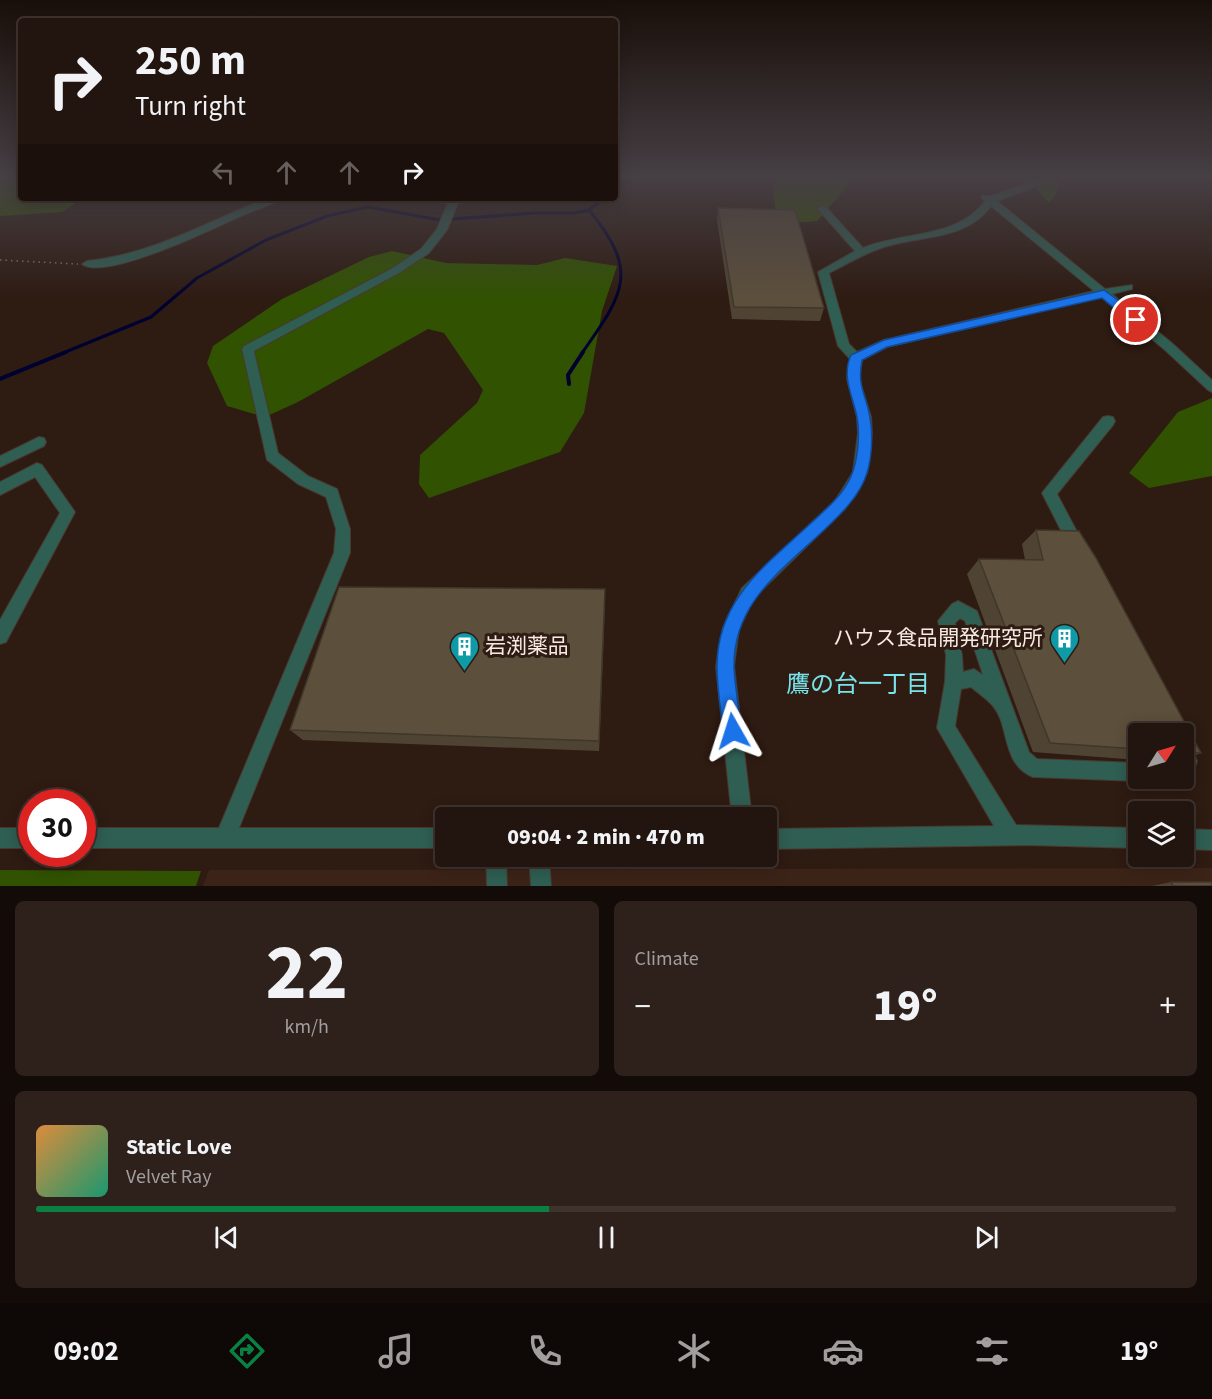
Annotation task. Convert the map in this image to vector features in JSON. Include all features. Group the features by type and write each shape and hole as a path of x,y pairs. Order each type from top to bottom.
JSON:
{"street":[{"path":"87,264 113,262 145,253 232,217"},
{"path":"225,838 342,553 344,529 332,493 303,480 272,456 248,350 395,271 425,251 442,230 447,217"},
{"path":"830,217 861,252"},
{"path":"856,358 843,346 823,272 884,243 964,227 978,217"},
{"path":"1010,217 1169,347 1212,387"},
{"path":"856,358 884,344 1128,287"},
{"path":"741,807 725,666 731,628 748,593 840,505 860,473 865,433 864,417 852,379 856,358"},
{"path":"1081,556 1048,493 1108,421"},
{"path":"0,462 39,442"},
{"path":"0,489 37,469 68,512 0,636"},
{"path":"1011,835 946,728 954,682 954,655 946,621 958,609 971,616 1022,758 1032,768 1128,772"},
{"path":"954,682 974,678 1001,701"},
{"path":"777,839 1011,835 1128,838"},
{"path":"0,838 18,838"},
{"path":"96,838 435,838"},
{"path":"1194,839 1212,840"},
{"path":"496,867 497,886"},
{"path":"539,867 541,886"}],"path":[{"path":"0,260 87,264"}],"shaded area":[{"path":"1212,868 1212,886 203,886 209,870"}],"green space":[{"path":"820,217 817,221 792,223 777,218"},
{"path":"392,251 446,263 537,265 565,258 617,266 602,311 584,413 560,452 429,498 419,484 420,455 477,403 483,390 444,333 428,329 298,402 265,417 227,406 207,363 213,346 282,299 369,257"},
{"path":"1212,398 1212,476 1149,488 1129,473 1178,412"},
{"path":"0,870 201,871 196,886 0,886"}],"building":[{"path":"720,217 797,217 824,308 734,307"},
{"name":"ハウス食品開発研究所","path":"1036,530 1079,531 1096,558 1185,723 1128,723 1128,748 1050,743 979,559 1043,560"},
{"name":"岩渕薬品","path":"339,587 605,589 599,741 290,730"},
{"name":"ハウス食品開発研究所","path":"1194,740 1201,753 1194,753"},
{"path":"1171,882 1212,882 1212,886 1173,886"}],"waterway":[{"path":"63,353 151,317 197,278 266,240 324,217"},
{"path":"425,217 440,220 476,217"},
{"path":"582,353 608,314 616,298 620,282 620,267 615,250 595,217"},
{"path":"0,379 66,352"},
{"path":"569,384 568,375 583,352"}],"place":[{"name":"ハウス食品開発研究所","path":"1064,664"},
{"name":"岩渕薬品","path":"464,672"}],"district":[{"name":"鷹の台一丁目","path":"858,684"}],"route":[{"path":"733,731 725,666 731,628 738,611 748,593 840,505 860,473 865,433 864,417 852,379 856,358 884,344 1104,294 1136,320"}]}
